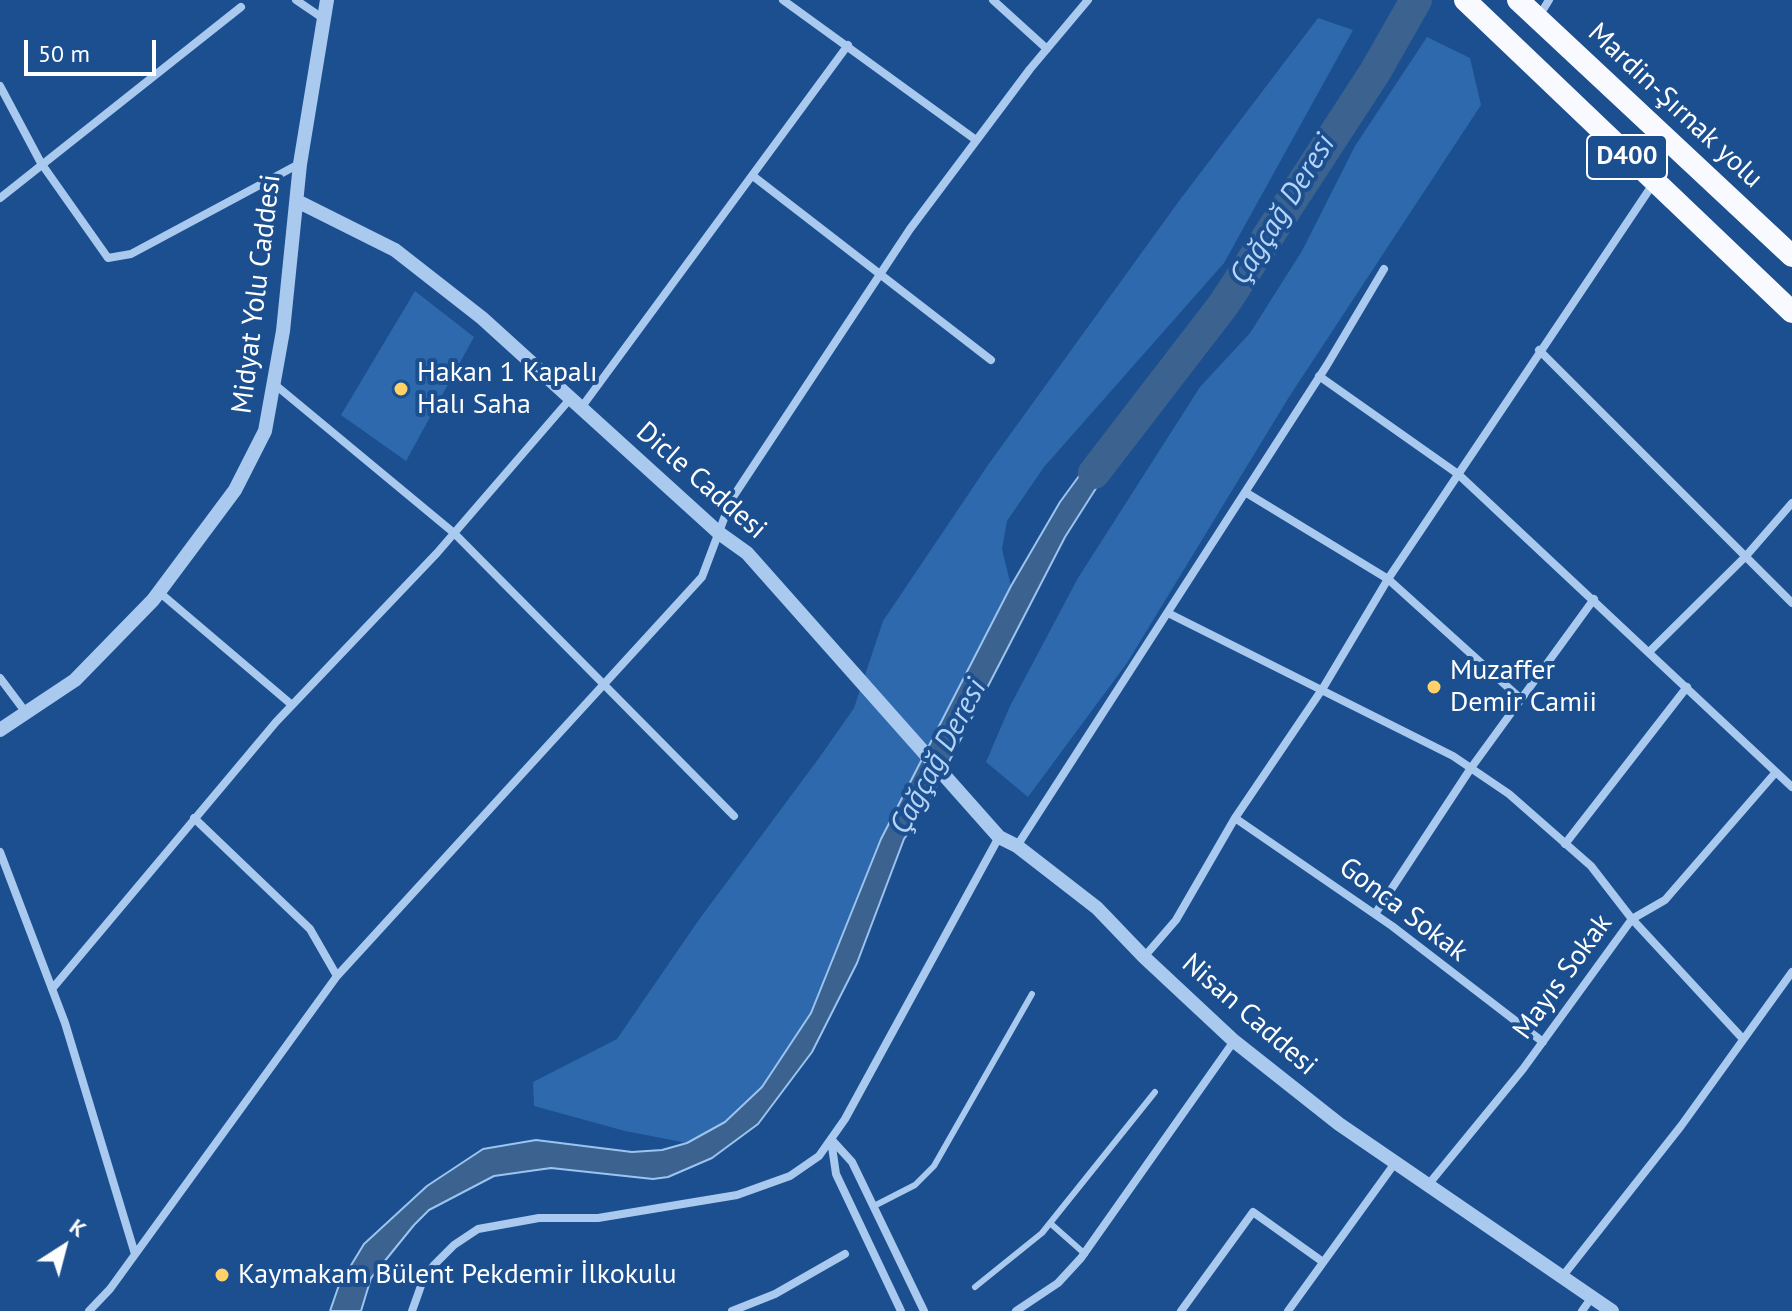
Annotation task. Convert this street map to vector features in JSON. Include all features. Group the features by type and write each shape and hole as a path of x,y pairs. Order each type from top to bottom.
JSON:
{"highway":[{"name":"D400","path":"1465,0 1792,312"},
{"name":"Mardin-Şırnak yolu","path":"1518,0 1544,10 1792,256"}],"street":[{"path":"296,0 324,19"},
{"name":"Midyat Yolu Caddesi","path":"0,730 85,671 159,592 235,490 265,431 299,202 300,164 327,0"},
{"path":"783,0 976,140"},
{"path":"993,0 1047,49"},
{"path":"89,1311 135,1254 337,976 702,577 731,500 880,275 976,140 1088,0"},
{"path":"0,198 241,7"},
{"path":"52,989 292,705 576,404 753,176 848,45"},
{"path":"0,86 41,163 108,258 131,254 300,164"},
{"path":"753,176 991,360"},
{"path":"1144,957 1176,920 1235,818 1323,688 1388,579 1654,183"},
{"name":"Dicle Caddesi","path":"299,202 395,250 482,318 719,533 747,553 891,714"},
{"path":"1017,846 1319,376 1384,269"},
{"path":"1539,350 1792,603"},
{"path":"1319,376 1458,474 1792,787"},
{"path":"273,383 454,533 734,816"},
{"path":"1245,492 1388,579 1521,699"},
{"path":"1649,652 1746,556 1792,503"},
{"path":"159,592 292,705"},
{"path":"1375,914 1471,768 1594,599"},
{"path":"1168,613 1323,688 1471,768 1509,794 1591,866 1632,919 1743,1039"},
{"path":"0,678 27,714"},
{"path":"1565,844 1687,687"},
{"name":"Nisan Caddesi","path":"891,714 999,837 1017,846 1097,908 1144,957 1234,1041 1339,1124 1612,1311"},
{"name":"Mayıs Sokak","path":"1428,1185 1543,1042 1632,919 1665,900 1776,772"},
{"path":"194,818 310,929 337,976"},
{"name":"Gonca Sokak","path":"1235,818 1375,914 1543,1042"},
{"path":"412,1311 422,1283 434,1265 454,1245 478,1229 539,1218 598,1218 737,1195 790,1176 819,1156 999,837"},
{"path":"0,852 52,989 135,1254"},
{"path":"1562,1277 1672,1138 1792,972"},
{"path":"1016,1311 1058,1283 1085,1254 1234,1041"},
{"path":"831,1139 852,1162 924,1311"},
{"path":"831,1139 836,1174 901,1311"},
{"path":"1288,1311 1395,1163"},
{"path":"1181,1311 1253,1212 1323,1262"},
{"path":"732,1311 775,1294 845,1254"},
{"path":"1582,1311 1592,1297"}],"lane":[{"path":"874,1206 915,1185 934,1166 1032,994"},
{"path":"975,1287 1050,1223 1155,1092"},
{"path":"1050,1223 1085,1254"}],"shaded area":[{"path":"1318,18 1353,30 1224,263 1044,467 1007,521 1002,549 1011,586 881,839 811,1013 784,1059 762,1087 725,1122 687,1143 625,1131 534,1106 533,1082 617,1039 698,921 854,708 883,621 988,465 1179,201"},
{"path":"1427,37 1470,58 1481,105 1289,397 1127,663 1028,797 986,762 1010,706 1078,578 1200,387 1250,333 1302,251 1355,146"},
{"name":"Hakan 1 Kapalı Halı Saha","path":"415,291 474,337 406,461 341,415"}],"water":[{"path":"1106,439 1119,439 1121,449 1065,537 923,812 904,839 857,963 812,1052 758,1124 712,1158 668,1177 653,1179 551,1168 494,1176 429,1210 414,1225 371,1278 361,1311 330,1311 339,1285 364,1244 427,1186 483,1149 536,1140 632,1152 662,1150 687,1143 725,1122 762,1087 811,1013 881,839 1011,586 1060,502"}],"waterway":[{"name":"Çağçağ Deresi","path":"1094,473 1224,304 1375,72 1416,0"}],"place":[{"name":"Hakan 1 Kapalı Halı Saha","path":"401,389"},
{"name":"Muzaffer Demir Camii","path":"1434,687"},
{"name":"Kaymakam Bülent Pekdemir İlkokulu","path":"222,1275"}]}
